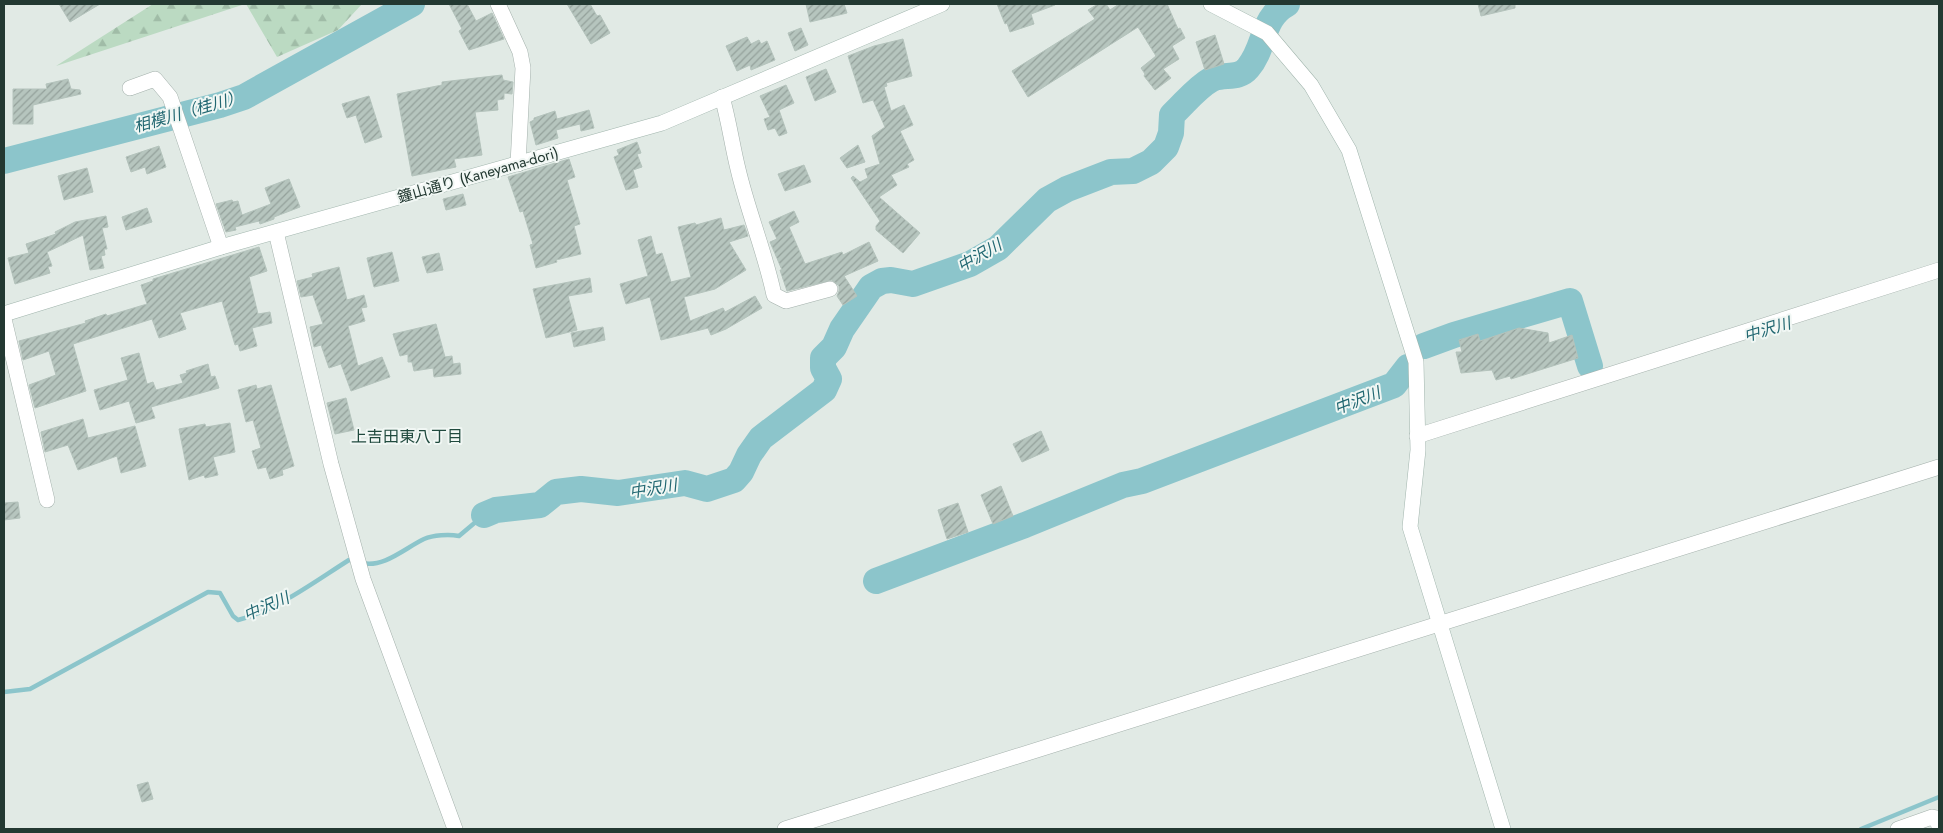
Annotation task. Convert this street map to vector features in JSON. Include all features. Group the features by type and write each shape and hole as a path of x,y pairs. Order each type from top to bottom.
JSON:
{"street":[{"path":"498,4 520,52 523,68 518,164"},
{"name":"鐘山通り (Kaneyama-dori)","path":"4,314 221,247 662,123 942,4"},
{"path":"1211,4 1267,34 1311,84 1349,150 1416,362 1418,450 1410,527 1503,829"},
{"path":"130,88 155,79 170,97 221,247"},
{"path":"722,98 731,131 738,169 767,265 774,295 786,300 830,289"},
{"path":"276,232 330,464 363,579 455,829"},
{"path":"1417,436 1939,270"},
{"path":"4,319 47,500"},
{"path":"785,829 1939,467"},
{"path":"1898,829 1932,817 1937,818 1939,827"}],"green space":[{"path":"153,4 245,4 56,66"},
{"path":"246,4 362,4 338,30 277,57"}],"building":[{"path":"59,4 100,4 70,22"},
{"path":"449,4 467,4 476,21 492,13 504,39 469,50 459,31 462,29"},
{"path":"567,4 590,4 597,16 600,15 610,33 591,44"},
{"path":"806,4 844,4 847,13 810,22"},
{"path":"997,4 1055,5 1031,14 1034,24 1010,32"},
{"path":"1098,4 1106,4 1110,10 1119,4 1167,4 1178,29 1180,28 1185,38 1172,46 1179,59 1163,69 1171,78 1155,90 1144,76 1145,74 1141,68 1156,56 1138,27 1028,97 1012,71 1095,19 1088,10"},
{"path":"1478,4 1515,4 1515,8 1481,16"},
{"path":"801,28 808,45 795,51 788,33"},
{"path":"1215,35 1224,64 1205,70 1196,42"},
{"path":"747,37 751,44 759,40 761,44 767,41 775,60 751,70 750,65 737,71 726,46"},
{"path":"903,39 912,76 886,83 887,86 884,87 891,111 904,105 913,125 900,131 914,160 907,164 909,167 891,175 897,185 879,197 920,233 903,253 876,230 876,226 880,221 851,178 853,176 860,182 868,178 865,169 880,164 872,136 885,127 873,100 863,103 848,56 874,46"},
{"path":"826,69 836,92 815,101 806,77"},
{"path":"502,75 503,80 513,82 512,94 504,93 504,99 497,100 498,110 475,112 482,155 454,159 456,167 412,176 397,94 442,85 442,82"},
{"path":"68,79 71,89 80,90 81,94 33,105 33,124 13,124 13,89 47,89 46,84"},
{"path":"786,85 794,103 779,110 787,133 779,136 775,128 768,130 764,119 770,117 760,96"},
{"path":"369,96 382,137 365,143 356,115 347,118 342,104"},
{"path":"589,110 594,128 581,131 580,124 556,130 558,138 536,145 530,122 534,118 555,111 557,119"},
{"path":"637,142 641,153 637,154 642,167 633,170 638,187 626,190 614,157 619,155 617,150"},
{"path":"858,145 865,162 847,168 840,158"},
{"path":"159,146 166,167 147,174 145,167 131,172 126,157"},
{"path":"569,159 575,177 567,180 580,224 574,226 581,254 556,260 557,262 536,268 530,245 533,244 523,211 520,212 508,177"},
{"path":"804,165 811,182 785,191 778,174"},
{"path":"87,168 93,192 64,200 58,176"},
{"path":"289,179 300,207 260,224 259,221 235,227 236,230 226,232 216,204 232,200 233,202 238,201 242,215 271,204 265,188"},
{"path":"463,194 466,205 446,210 443,199"},
{"path":"147,208 152,222 126,230 122,217"},
{"path":"794,211 799,222 789,227 805,264 842,252 843,255 869,242 878,261 844,276 857,296 843,305 837,296 839,286 832,280 787,291 780,270 782,270 770,242 777,239 769,222"},
{"path":"106,216 108,227 102,228 107,249 104,249 105,255 101,256 104,268 90,270 83,235 47,252 52,266 48,267 50,273 15,284 8,258 29,253 26,244 56,234 55,232 75,222"},
{"path":"721,218 724,230 744,225 748,236 729,242 746,270 715,289 684,297 690,321 723,308 725,312 755,296 762,308 726,329 711,335 708,328 661,340 650,297 626,304 620,284 648,276 638,240 651,236 656,255 662,253 671,282 691,277 678,227 695,223 696,225"},
{"path":"259,247 267,271 249,277 258,314 270,312 272,323 252,328 257,346 240,351 238,344 235,345 222,301 180,313 186,329 159,338 152,319 73,344 86,391 35,408 29,385 56,375 49,351 23,360 19,341 86,323 85,321 106,314 107,316 147,304 141,285 153,281 153,279"},
{"path":"392,252 399,281 374,287 367,258"},
{"path":"439,253 443,270 427,273 422,257"},
{"path":"339,267 347,300 364,295 367,307 361,308 365,321 348,326 358,366 382,357 390,377 351,391 341,364 329,368 321,345 314,347 310,327 323,324 313,295 301,297 297,281 313,277 312,274"},
{"path":"590,278 592,292 568,296 577,330 546,338 533,289"},
{"path":"436,324 445,357 452,356 453,364 460,363 461,374 434,377 433,368 414,371 412,362 408,362 408,354 400,356 393,334"},
{"path":"603,327 605,340 574,347 571,333"},
{"path":"1519,328 1548,333 1549,343 1572,335 1578,358 1511,379 1510,376 1496,380 1492,370 1461,373 1456,352 1462,352 1459,340 1478,334 1480,341"},
{"path":"139,353 147,384 153,382 156,390 183,383 180,375 187,373 186,371 208,364 211,377 215,376 219,388 151,407 155,418 136,423 129,401 100,410 94,390 128,380 121,358"},
{"path":"256,385 257,389 271,385 294,466 282,470 283,475 270,479 266,467 258,469 252,451 261,448 253,420 246,422 238,390"},
{"path":"346,398 354,430 335,434 327,403"},
{"path":"83,419 88,438 135,426 146,466 121,473 117,456 78,470 68,445 45,452 41,432"},
{"path":"230,423 235,452 213,457 218,475 205,478 204,475 189,480 179,429 205,424 206,427"},
{"path":"1041,431 1049,450 1022,462 1013,444"},
{"path":"1001,486 1013,516 993,524 981,495"},
{"path":"18,502 20,518 4,520 4,503"},
{"path":"958,503 968,532 947,539 938,510"},
{"path":"148,782 153,799 142,802 137,785"}],"waterway":[{"name":"相模川（桂川）","path":"4,161 220,105 244,97 412,4"},
{"name":"中沢川","path":"484,515 496,510 540,505 556,492 581,489 618,493 685,483 707,489 734,480 741,472 749,455 761,438 824,390 829,379 823,368 823,358 834,347 842,329 871,287 882,281 891,280 913,284 970,264 998,248 1047,200 1067,189 1111,172 1133,171 1151,162 1166,147 1171,133 1172,115 1196,91 1212,79 1244,72 1254,60 1272,17 1287,4"},
{"name":"中沢川","path":"1424,346 1454,335 1570,301 1590,366"},
{"name":"中沢川","path":"876,581 1025,525 1123,485 1142,481 1394,385 1408,367"},
{"name":"中沢川","path":"362,563 370,564 386,560 428,538 441,535 459,536 484,515"},
{"name":"中沢川","path":"4,692 30,689 208,592 220,593 233,616 238,620 282,602 349,560 354,561"},
{"name":"中沢川","path":"1861,829 1939,797"}],"district":[{"name":"上吉田東八丁目","path":"407,436"}]}
